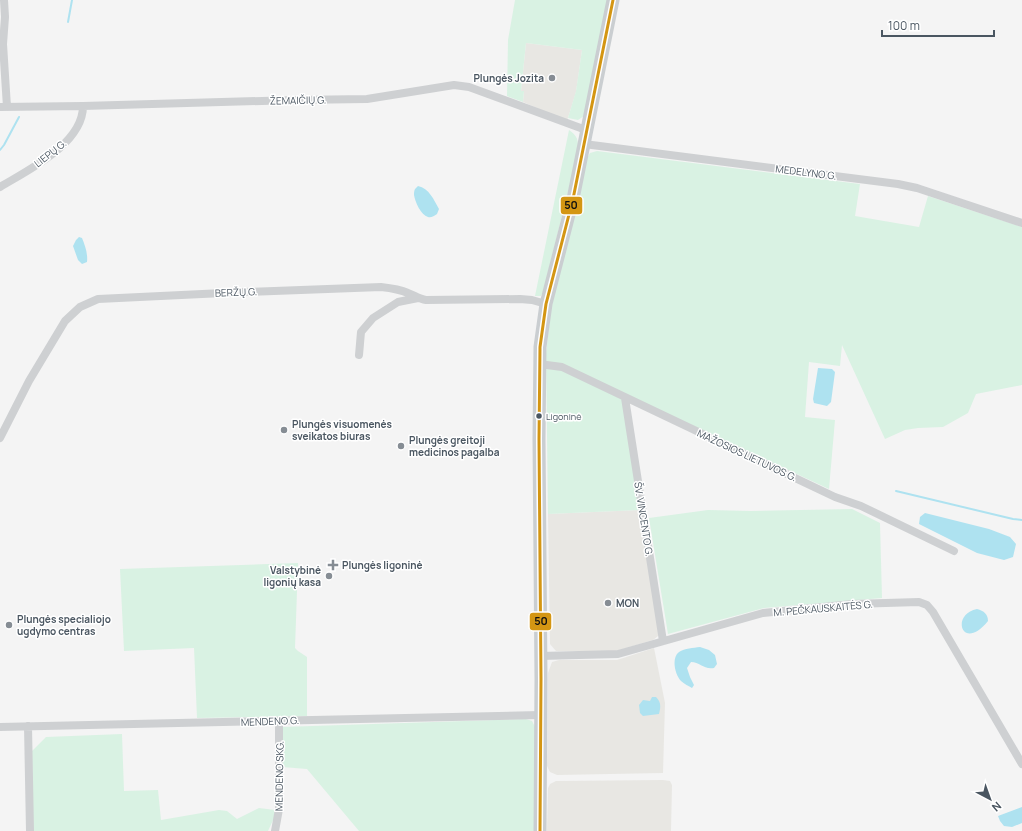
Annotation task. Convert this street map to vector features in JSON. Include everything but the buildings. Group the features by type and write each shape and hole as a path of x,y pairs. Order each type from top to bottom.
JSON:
{"main road":[{"path":"540,831 539,364 542,328 546,304 567,227 612,0"}],"street":[{"path":"3,107 4,0"},
{"name":"ŽEMAIČIŲ G.","path":"3,107 367,99 454,85 469,87 586,130"},
{"name":"LIEPŲ G.","path":"0,187 46,159 64,145 77,127 83,114 83,106"},
{"name":"MEDELYNO G.","path":"584,144 898,184 917,188 1022,223"},
{"name":"BERŽŲ G.","path":"0,438 29,381 65,321 80,307 98,299 381,287 396,289 426,300 454,301 520,299 532,300 546,304"},
{"path":"359,355 361,332 373,318 398,302 418,298"},
{"name":"MAŽOSIOS LIETUVOS G.","path":"539,364 562,367 835,497 861,506 954,551"},
{"name":"ŠV. VINCENTO G.","path":"625,398 664,641"},
{"name":"M. PEČKAUSKAITĖS G.","path":"540,656 618,654 763,613 852,604 919,602 927,605 933,612 1022,764"},
{"name":"MENDENO G.","path":"0,727 311,719 540,716"},
{"name":"MENDENO SKG.","path":"275,831 279,809 279,721"},
{"path":"28,726 30,831"}],"shaded area":[{"path":"526,43 582,50 576,92 567,121 523,102 524,92 521,91"},
{"path":"640,510 660,631 658,636 653,640 616,651 556,651 550,644 548,514"},
{"path":"654,648 665,703 663,773 557,775 550,772 547,766 548,673 552,662 559,660 617,660"},
{"path":"556,781 670,781 672,785 671,831 547,831 548,788 550,784"}],"green space":[{"path":"515,0 608,0 584,116 578,120 568,118 576,91 582,50 526,43 521,91 524,91 523,102 507,96 508,40"},
{"path":"569,130 578,141 575,164 543,292 541,296 535,296"},
{"path":"597,151 860,184 855,216 919,227 928,196 1022,227 1022,385 976,394 968,413 943,427 905,430 885,439 842,345 840,366 809,362 805,417 835,420 829,489 621,392 640,510 548,514 546,354 551,309 587,158 590,153"},
{"path":"852,509 880,523 882,598 764,608 668,634 649,518 708,510 751,511"},
{"path":"298,563 295,648 307,657 307,716 197,718 194,648 124,651 120,569"},
{"path":"526,719 532,721 535,727 536,831 359,831 307,769 282,767 282,727"},
{"path":"122,734 124,791 158,790 161,820 219,810 227,811 237,819 259,808 275,810 274,818 268,831 33,831 32,751 46,737"}],"water":[{"path":"418,186 422,187 428,192 439,209 437,214 434,216 425,216 419,208 414,195 414,191"},
{"path":"79,237 82,238 87,256 87,262 82,264 78,260 73,246"},
{"path":"818,368 832,369 835,372 831,402 827,406 814,403 813,399"},
{"path":"925,513 989,529 1010,537 1016,544 1013,557 1004,560 977,553 919,524 920,517"},
{"path":"977,609 985,613 988,621 979,630 972,633 966,633 963,629 962,623 964,617 969,612"},
{"path":"700,647 709,650 715,655 717,664 714,668 711,668 691,662 687,668 694,685 692,688 682,682 679,678 675,666 675,658 681,651 689,648"},
{"path":"652,697 656,697 660,702 659,714 643,716 640,713 639,705 643,700 650,701"},
{"path":"1022,807 1022,823 1012,827 1004,826 998,816"}],"waterway":[{"path":"68,22 72,0"},
{"path":"0,150 19,117"},
{"path":"896,491 1022,520"}],"transit line":[{"name":"50","path":"540,831 540,347 546,304 573,199 613,0"}],"place":[{"name":"Plungės Jozita","path":"552,78"},
{"name":"Ligoninė","path":"539,416"},
{"name":"Plungės visuomenės sveikatos biuras","path":"284,430"},
{"name":"Plungės greitoji medicinos pagalba","path":"401,446"},
{"name":"Plungės ligoninė","path":"333,565"},
{"name":"Valstybinė ligonių kasa","path":"329,576"},
{"name":"MON","path":"608,603"},
{"name":"Plungės specialiojo ugdymo centras","path":"9,625"}]}
